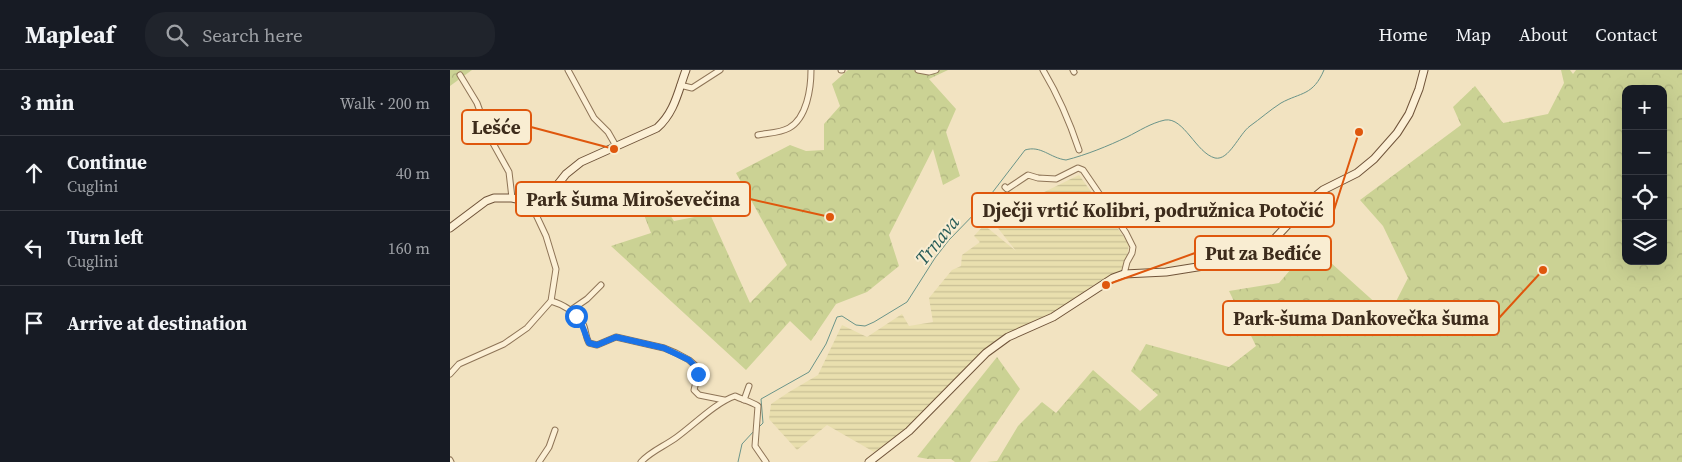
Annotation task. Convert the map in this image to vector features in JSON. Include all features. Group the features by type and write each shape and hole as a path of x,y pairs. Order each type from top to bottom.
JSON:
{"main road":[{"path":"450,228 486,201 494,198 512,198 530,202 551,193 566,174 581,162 657,128 666,120 675,105 686,70"},
{"path":"869,462 909,431 986,352 1023,329 1054,317 1113,278 1124,274 1166,272 1241,260 1265,249 1311,200 1323,190 1357,173 1374,159 1397,134 1409,114 1424,70"}],"street":[{"path":"568,70 594,118 608,132 616,146"},
{"path":"680,85 690,89 720,70"},
{"path":"758,135 785,130 798,121 810,91 811,70"},
{"path":"918,70 929,72 936,70"},
{"path":"1043,70 1058,98 1078,150"},
{"path":"460,75 476,103 489,136 509,172 512,198"},
{"path":"1005,187 1008,189 1028,175 1038,178 1056,179 1078,168 1083,170 1126,233 1133,247 1124,274"},
{"path":"450,374 459,364 504,344 526,328 551,301 556,269 546,236 530,202"},
{"path":"571,310 587,299 601,285"},
{"path":"551,301 560,303 571,310 584,324 585,335 589,343 597,345 616,337 670,350 689,360 696,367 698,374 694,390 699,394 724,400"},
{"path":"744,400 749,386"},
{"path":"641,462 675,439 724,400 735,396 751,401 758,406 755,446 766,462"},
{"path":"538,462 549,447 555,430"}],"shaded area":[{"path":"1079,175 1129,244 1127,257 1121,271 1095,284 1062,308 1000,339 976,359 902,432 874,452 827,425 797,450 769,419 771,404 818,375 842,325 867,337 902,314 909,326 933,322 929,298 952,270 961,266 962,255 980,242 974,236 984,225 1016,251 986,213 995,201 1003,212"}],"green space":[{"path":"450,70 472,70 450,86"},
{"path":"848,70 948,70 929,79 956,109 946,132 960,176 943,185 933,149 889,235 899,266 867,292 836,304 811,341 790,321 746,370 611,246 651,233 641,207 658,197 674,221 710,214 750,303 787,265 736,173 790,145 806,151 824,150 824,124 840,106 832,84"},
{"path":"1561,70 1570,70 1573,74 1576,70 1682,70 1682,462 987,462 997,461 1018,426 1042,402 1056,413 1093,370 1140,411 1158,395 1131,371 1146,344 1229,367 1256,346 1229,291 1279,283 1297,262 1330,262 1389,315 1408,278 1383,226 1360,200 1461,125 1453,107 1475,86 1503,123 1548,114 1564,83"},
{"path":"997,357 1020,389 970,462 917,457"}],"waterway":[{"name":"Trnava","path":"757,429 763,423 761,399 809,372 826,344 837,317 842,316 856,325 865,326 907,302 935,258 949,240 982,206 1025,150 1041,150 1066,160 1105,147 1150,125 1165,120 1178,124 1208,155 1220,158 1229,151 1250,126 1281,103 1311,89 1324,70"},
{"name":"Trnava","path":"738,462 742,444 754,431"}],"place":[{"name":"Dječji vrtić Kolibri, podružnica Potočić","path":"1359,132"},
{"name":"Lešće","path":"614,149"},
{"name":"Park šuma Miroševečina","path":"830,217"},
{"name":"Park-šuma Dankovečka šuma","path":"1543,270"},
{"name":"Put za Beđiće","path":"1106,285"}],"route":[{"path":"576,316 584,324 585,335 589,343 597,345 616,337 664,348 689,360 696,367 698,374"}]}
